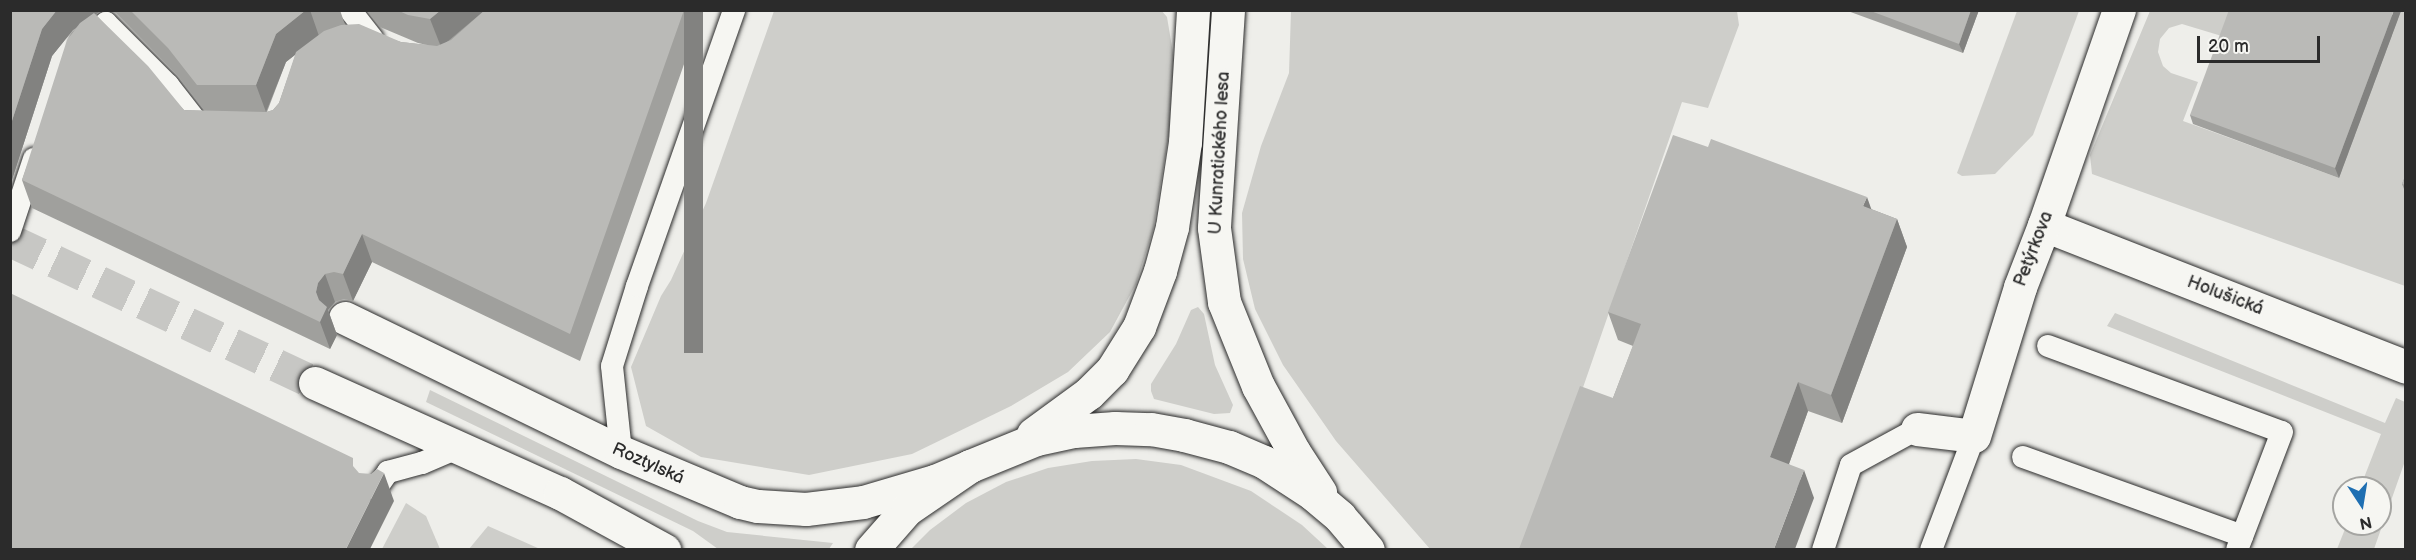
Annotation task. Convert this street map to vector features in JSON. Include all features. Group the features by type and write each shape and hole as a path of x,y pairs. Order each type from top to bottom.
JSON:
{"street":[{"name":"U Kunratického lesa","path":"1228,10 1214,228 1224,303 1258,386 1306,473 1359,539"},
{"name":"Petýrkova","path":"1974,436 2020,287 2119,10"},
{"name":"U Kunratického lesa","path":"983,459 1036,432 1089,393 1112,370 1139,327 1160,272 1175,209 1185,142 1189,17"},
{"name":"Holušická","path":"2044,225 2406,367"},
{"name":"Roztylská","path":"345,318 621,452 740,502 758,506 806,509 863,502 896,493 983,459"},
{"path":"315,383 560,493 664,549"},
{"path":"871,549 908,509 983,459 1074,431 1115,428 1151,429 1184,435 1229,447 1264,462 1313,494 1359,539"},
{"path":"1917,429 1974,436"}],"lane":[{"path":"348,39 380,41 350,10"},
{"path":"621,452 612,366 637,286 734,10"},
{"path":"71,54 100,17 168,85 200,126 232,126"},
{"path":"10,231 40,140"},
{"path":"2023,457 2240,543 2282,432 2048,346"},
{"path":"1823,549 1851,465 1917,429"},
{"path":"1932,549 1974,436"},
{"path":"376,489 388,472 457,448"}],"shaded area":[{"path":"1161,10 1167,17 1174,59 1169,133 1153,230 1136,284 1110,332 1068,372 1011,406 912,454 809,475 701,457 646,426 631,367 661,296 671,280 706,203 774,11"},
{"path":"1291,11 1737,11 1739,25 1708,108 1682,102 1527,549 1430,549 1336,441 1283,365 1255,309 1243,259 1242,213 1261,146 1289,73"},
{"path":"2017,11 2079,11 2033,135 1995,174 1962,176 1957,173"},
{"path":"2150,11 2235,11 2225,37 2182,24 2169,28 2160,39 2158,52 2163,66 2171,73 2198,82 2183,121 2339,178 2401,11 2405,13 2405,286 2092,174 2090,155"},
{"path":"1198,307 1204,314 1215,365 1233,405 1230,413 1214,414 1154,399 1151,391 1151,384 1176,344 1191,310"},
{"path":"2115,313 2385,423 2396,398 2405,402 2405,461 2392,498 2392,476 2365,476 2381,434 2107,326"},
{"path":"430,390 698,521 727,532 833,543 829,549 718,549 693,531 426,402"},
{"path":"1136,459 1181,465 1251,491 1302,525 1328,549 911,549 930,530 966,503 1006,482 1048,468 1092,461"},
{"path":"406,503 426,516 440,549 382,549"},
{"path":"488,526 540,549 469,549"},
{"path":"2342,536 2379,536 2374,549 2337,549"}],"building":[{"path":"10,10 57,10 42,29 10,127"},
{"path":"130,10 306,10 276,34 256,85 197,85 168,48"},
{"path":"397,10 441,10 430,19 408,15"},
{"path":"485,10 684,10 570,334 362,234 343,274 334,272 325,274 318,283 316,292 319,300 327,307 320,322 22,180 67,40 80,23 94,13 148,66 184,110 266,112 273,110 279,103 296,52 324,31 341,25 359,24 401,42 437,46 451,40"},
{"path":"1868,10 1971,10 1959,44"},
{"path":"2229,10 2394,10 2335,168 2190,115"},
{"path":"1673,135 1708,147 1711,139 1867,197 1863,206 1897,219 1831,395 1798,382 1770,457 1804,470 1774,549 1519,549 1580,386 1613,398 1641,324 1608,312"},
{"path":"10,293 353,458 353,466 359,473 371,474 377,469 384,473 346,549 10,549"}],"tunnel":[{"path":"10,240 315,383"}]}
